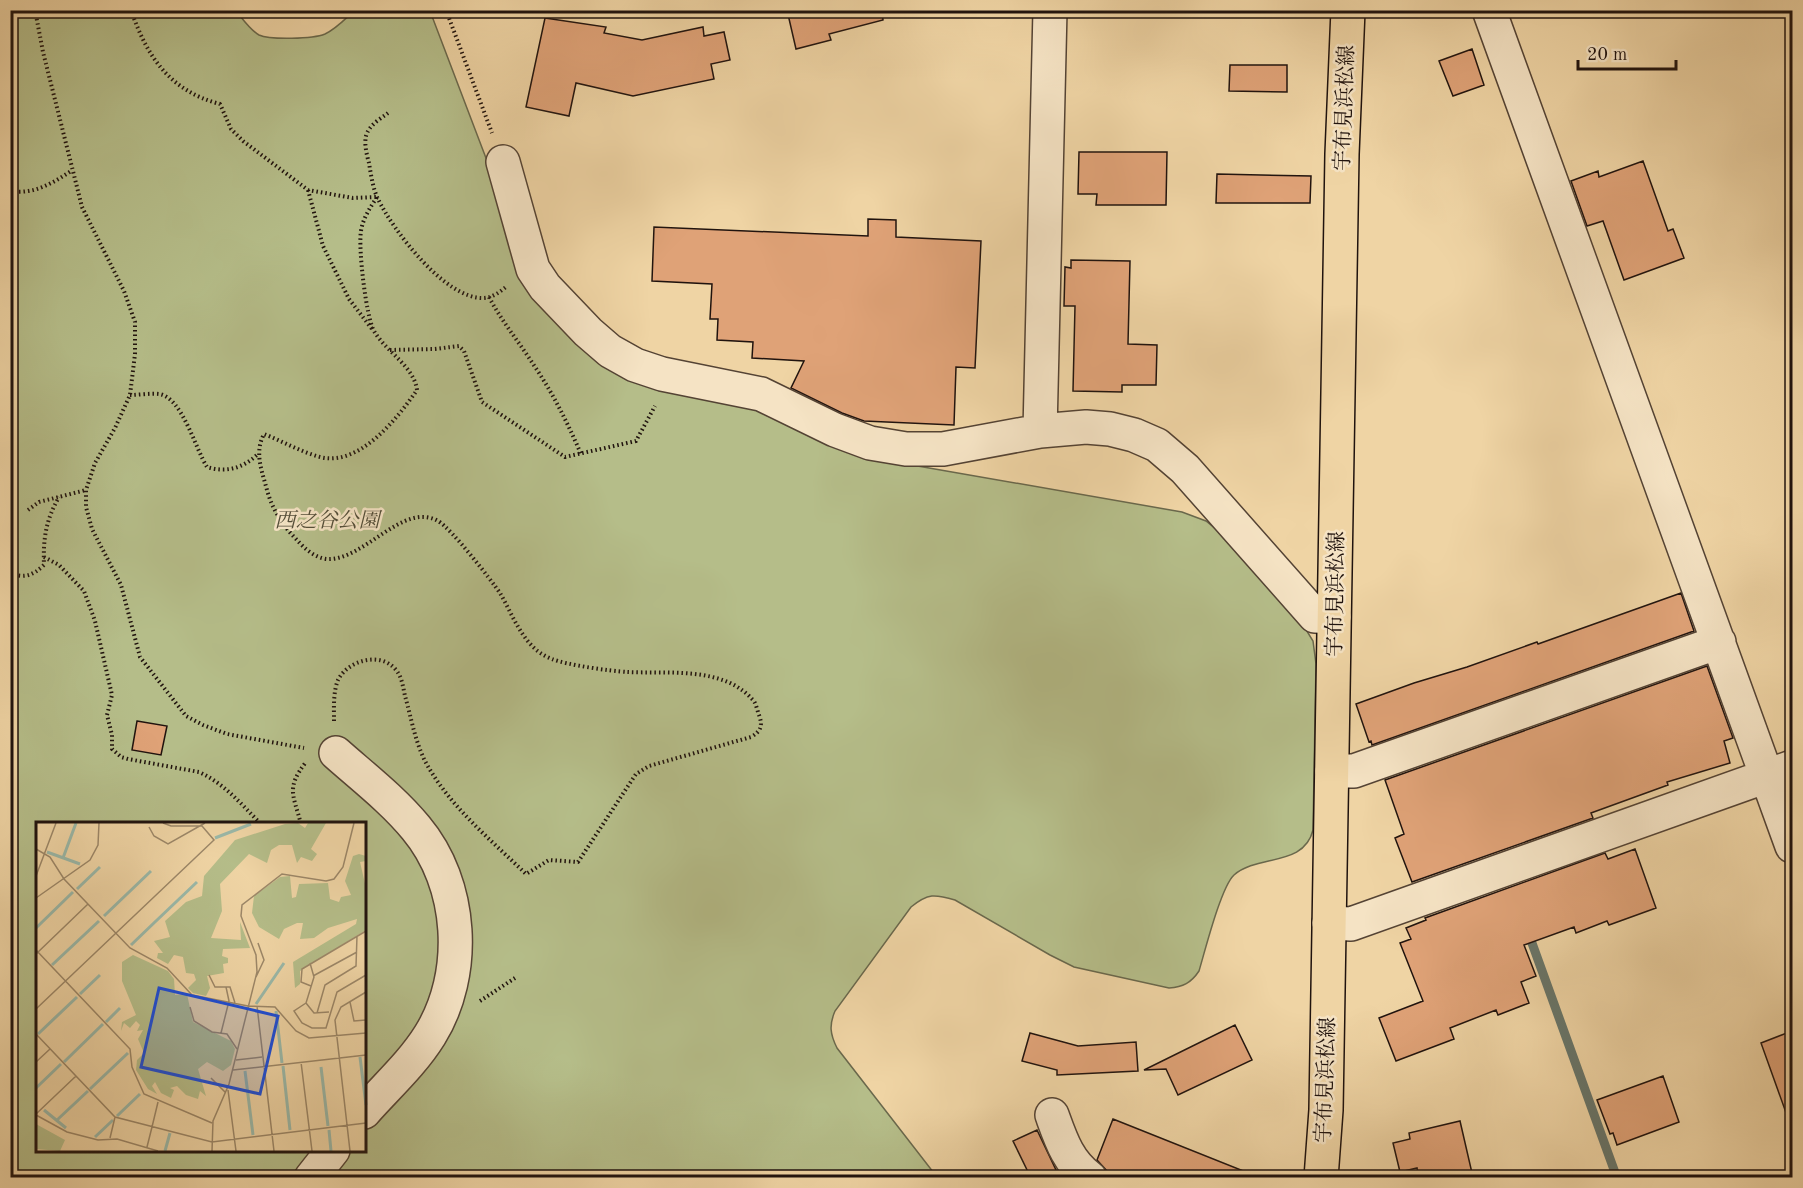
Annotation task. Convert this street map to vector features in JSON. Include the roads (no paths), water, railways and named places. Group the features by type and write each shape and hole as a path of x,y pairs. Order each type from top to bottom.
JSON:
{"main road":[{"name":"宇布見浜松線","path":"1321,1178 1325,1120 1342,154 1348,10"}],"street":[{"path":"1040,431 1050,10"},
{"path":"1489,10 1719,642 1780,772 1792,846"},
{"path":"503,162 533,269 545,286 609,351 635,365 668,375 761,394 836,430 870,442 906,449 943,449 1040,431 1086,427 1110,429 1134,435 1156,445 1185,469 1315,616 1334,617"},
{"path":"1332,771 1354,771 1719,642"},
{"path":"326,752 397,807 418,830 435,856 447,885 454,915 455,956 444,1006 430,1034 412,1060 366,1110"},
{"path":"1329,923 1351,924 1780,772"},
{"path":"1052,1115 1062,1144 1072,1160 1090,1178"},
{"path":"311,1178 331,1152"}],"waterway":[{"path":"1790,10 1792,18"},
{"path":"1528,932 1617,1178"}],"park label":[{"name":"西之谷公園","path":"327,520"}]}
